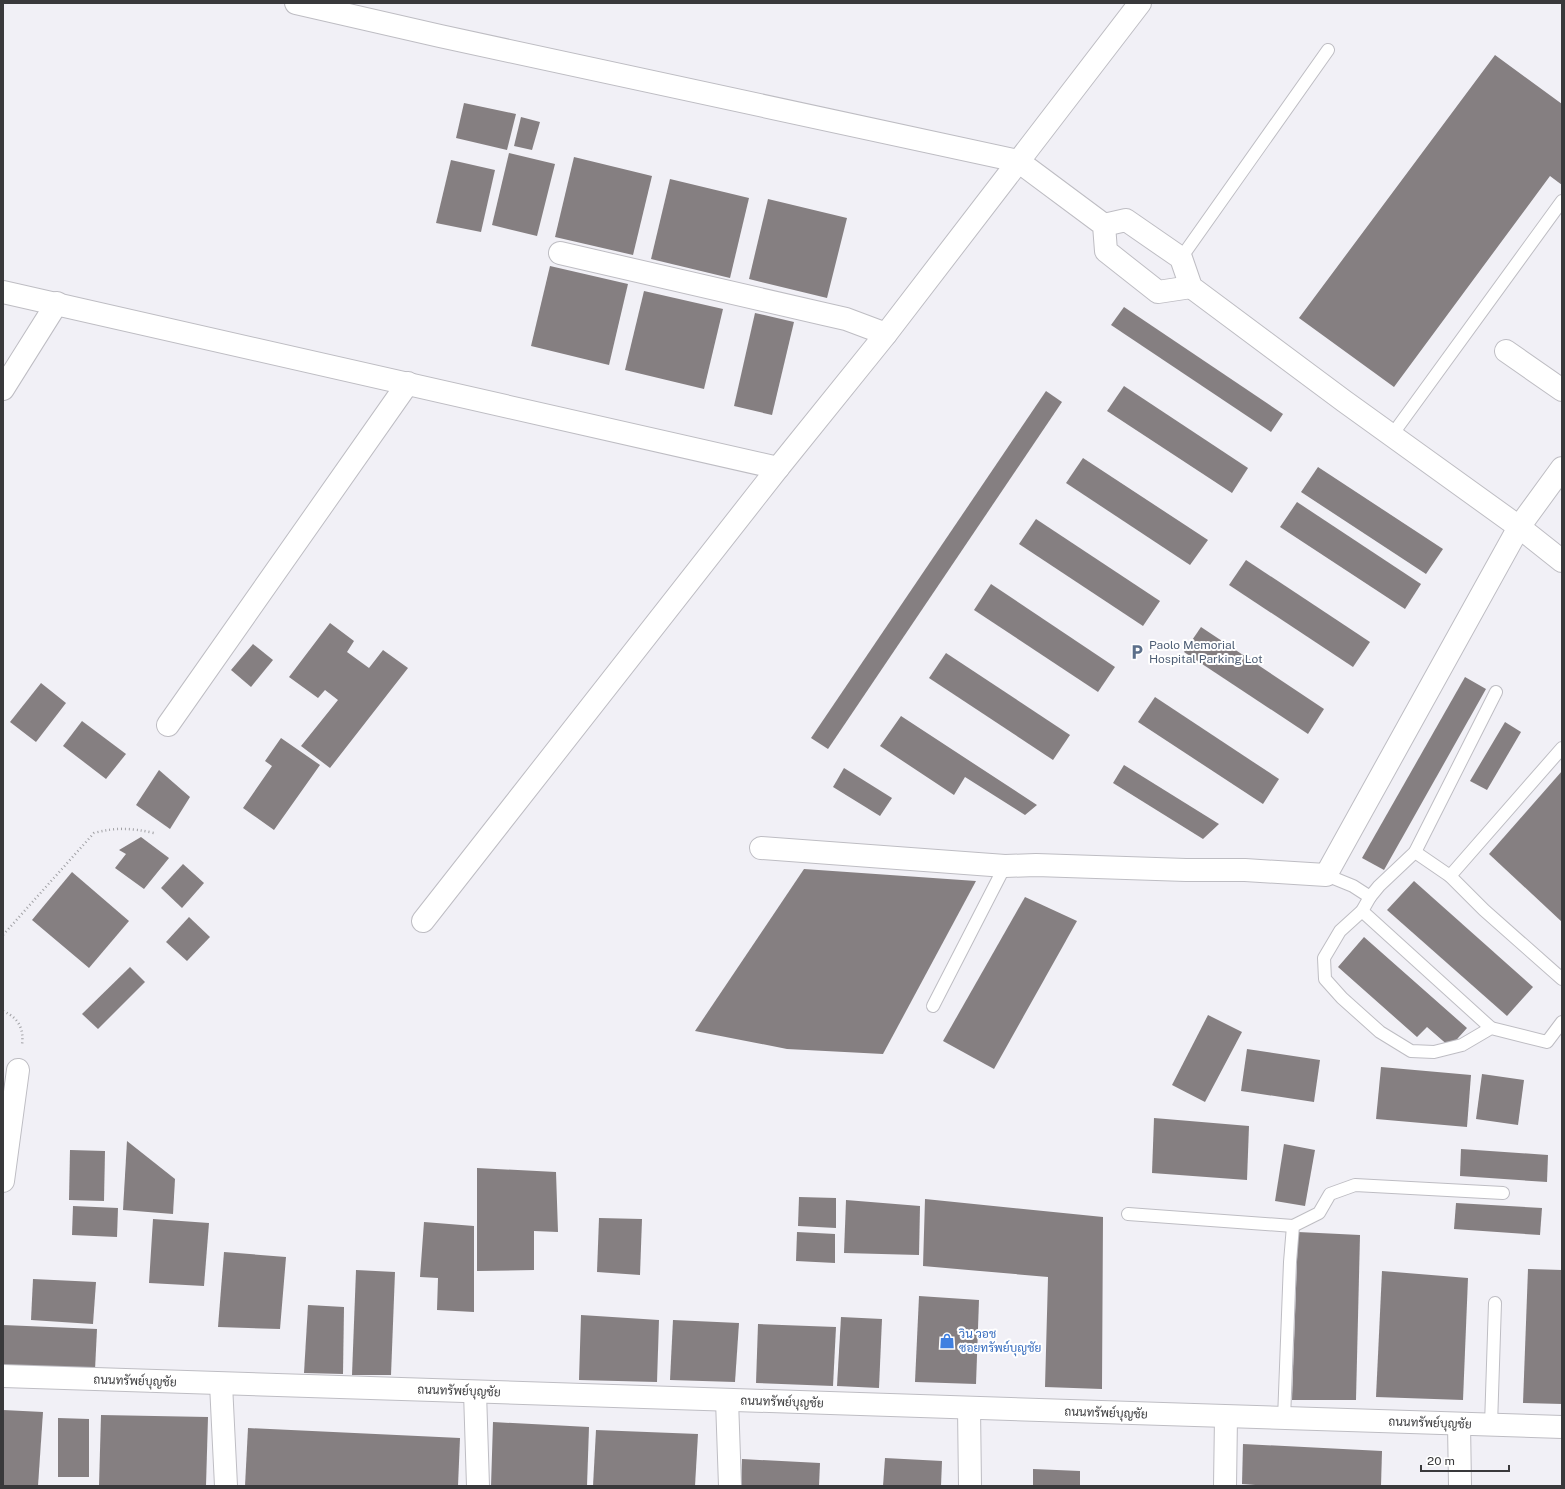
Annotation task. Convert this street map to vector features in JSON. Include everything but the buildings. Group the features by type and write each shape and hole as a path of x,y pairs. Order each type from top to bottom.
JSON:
{"street":[{"path":"296,3 440,36 1018,161 1104,225 1106,251 1158,292 1191,287"},
{"path":"423,921 778,468 886,334 1140,3"},
{"path":"1104,225 1126,220 1181,258 1191,287 1519,527 1562,561"},
{"path":"560,253 846,319 886,334"},
{"path":"3,292 57,303 778,468"},
{"path":"3,389 57,303"},
{"path":"1506,351 1562,390"},
{"path":"168,725 408,383"},
{"path":"760,848 1005,866 1036,864 1186,870 1245,870 1326,875 1519,527 1562,468"},
{"path":"3,1181 18,1070"},
{"name":"ถนนทรัพย์บุญชัย","path":"3,1376 1562,1428"},
{"path":"221,1384 226,1486"},
{"path":"475,1392 478,1486"},
{"path":"727,1400 730,1486"},
{"path":"969,1408 970,1486"},
{"path":"1224,1486 1226,1417"},
{"path":"1459,1424 1460,1486"}],"lane":[{"path":"1181,258 1328,50"},
{"path":"1392,435 1562,201"},
{"path":"1491,1028 1462,1045 1434,1052 1411,1051 1380,1032 1342,998 1324,979 1324,958 1340,931 1362,911 1370,897 1379,886 1415,852 1496,692"},
{"path":"1450,876 1562,748"},
{"path":"1415,852 1450,876 1484,910 1562,979"},
{"path":"933,1006 1005,866"},
{"path":"1326,875 1353,886 1370,897"},
{"path":"1362,911 1491,1028 1547,1042 1562,1022"},
{"path":"1128,1214 1293,1226 1319,1213 1330,1194 1355,1185 1503,1193"},
{"path":"1284,1419 1290,1262 1293,1226"},
{"path":"1491,1425 1495,1303"}],"path":[{"path":"3,934 94,833 111,828 134,828 154,834"},
{"path":"3,1011 8,1013 18,1022"}],"place":[{"name":"Paolo Memorial Hospital Parking Lot","path":"1137,652"},
{"name":"วิน วอช ซอยทรัพย์บุญชัย","path":"947,1341"}]}
